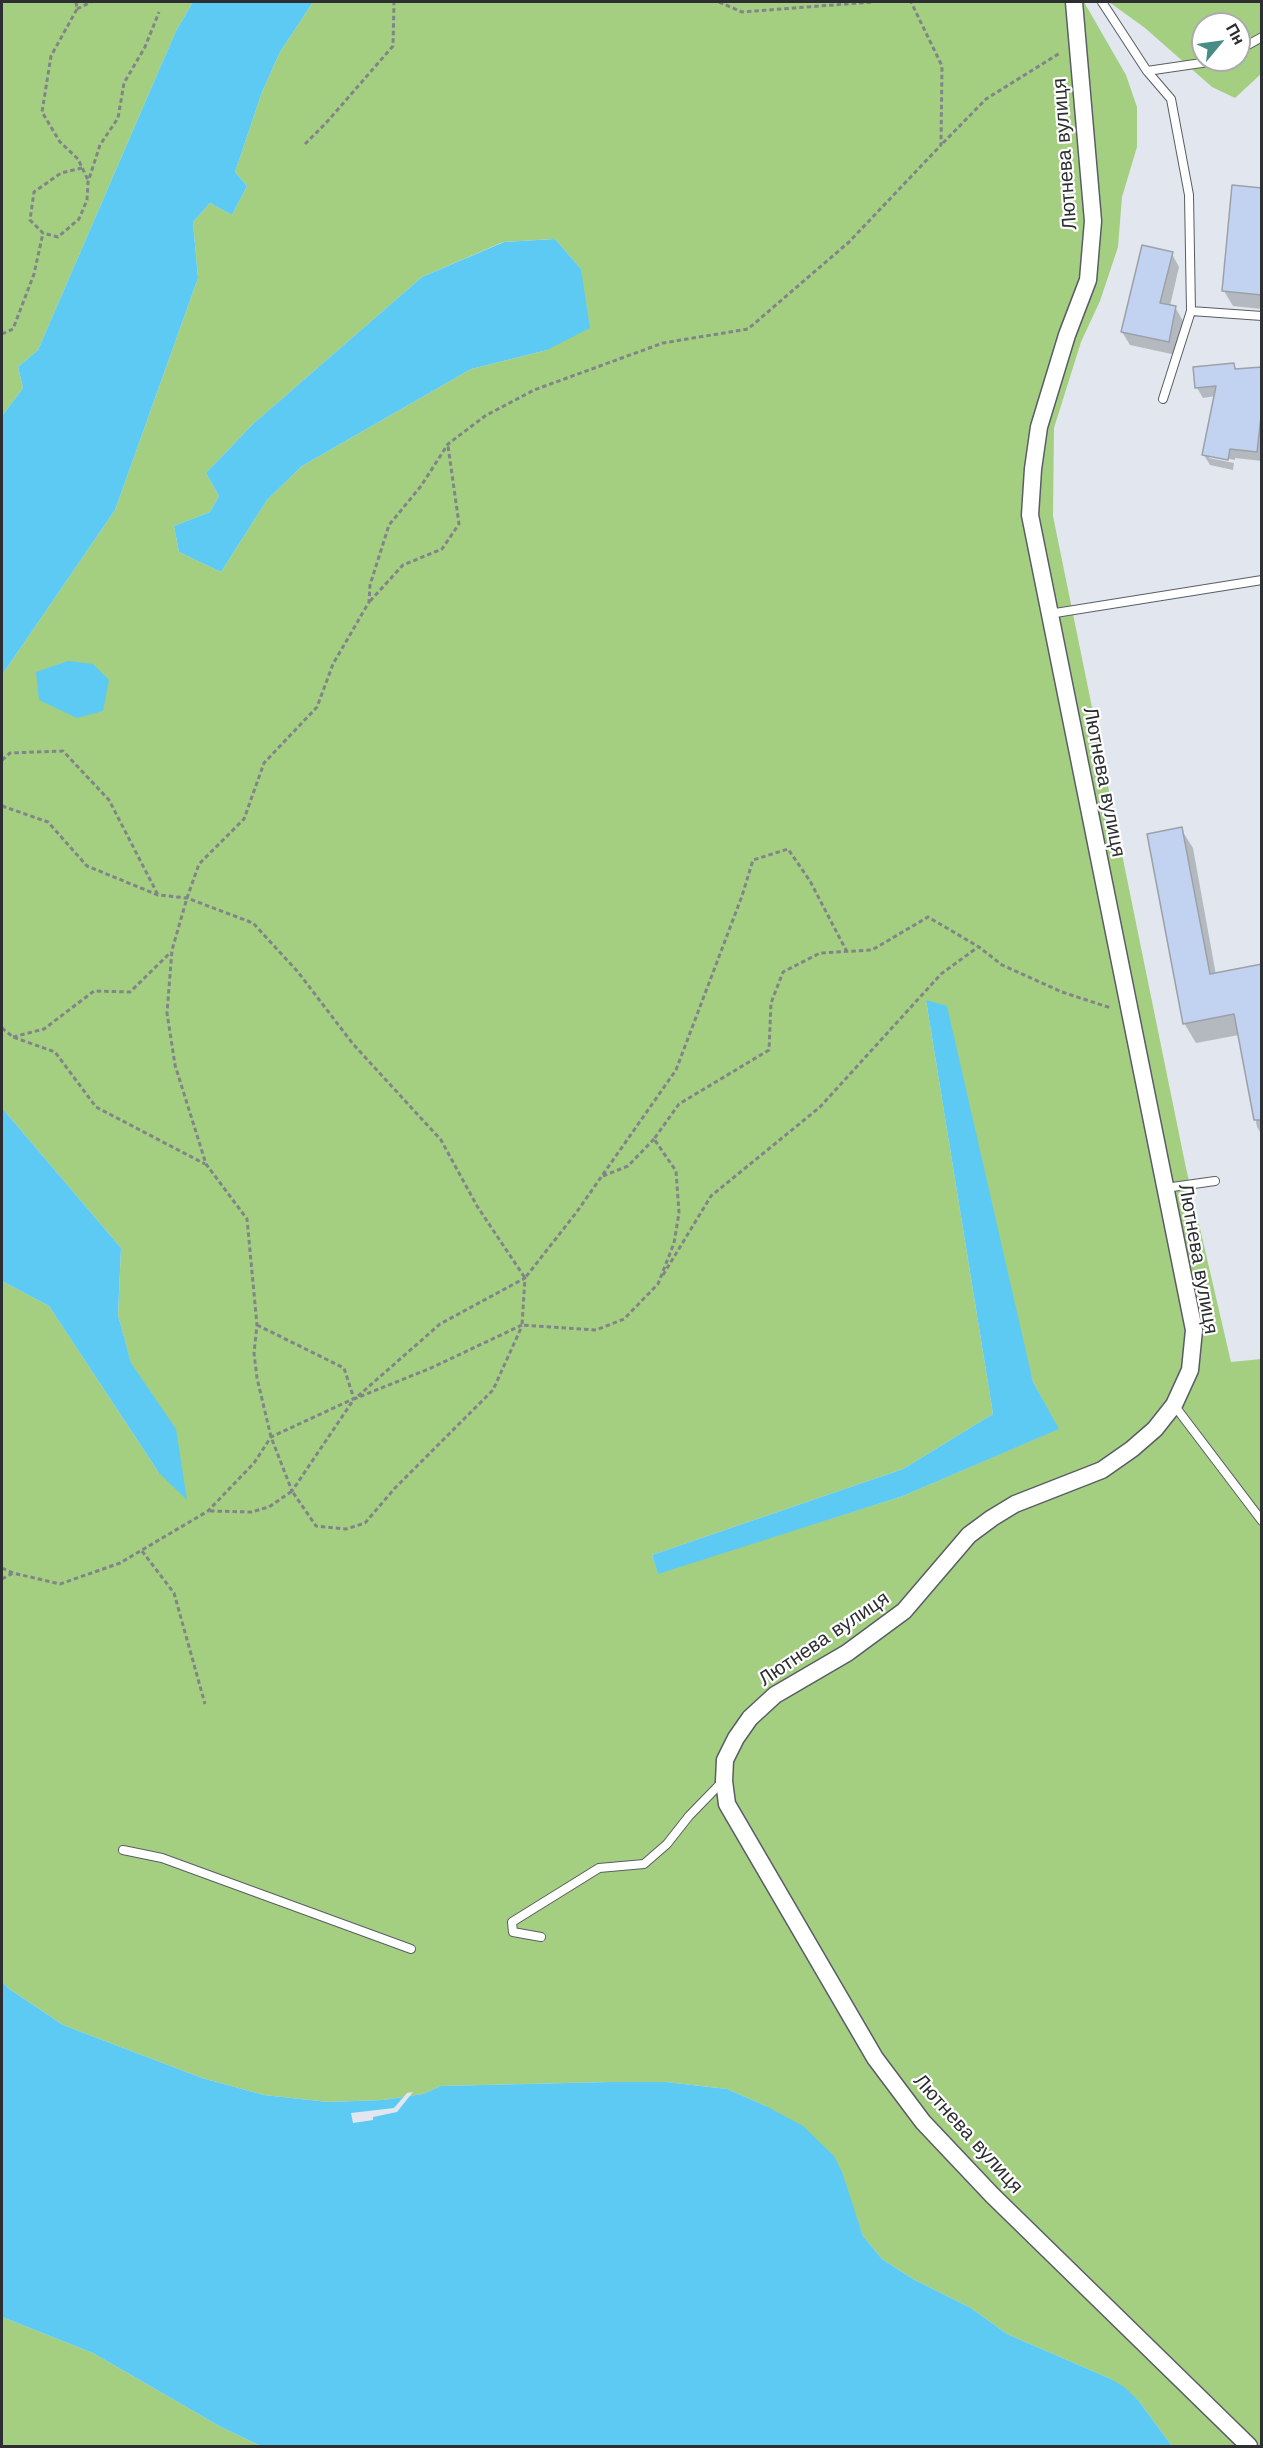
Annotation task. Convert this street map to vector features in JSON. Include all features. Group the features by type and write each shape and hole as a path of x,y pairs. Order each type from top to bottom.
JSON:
{"street":[{"name":"Лютнева вулиця","path":"1074,2 1093,222 1088,280 1067,335 1039,427 1030,514 1194,1330 1190,1370 1174,1405 1155,1429 1102,1470 1015,1504 992,1518 969,1535 904,1611 847,1653 775,1695 750,1718 736,1738 725,1760 724,1781 727,1804 870,2048 923,2122 992,2195 1249,2446"}],"lane":[{"path":"1102,2 1148,71 1171,99 1189,195 1191,311 1163,399"},
{"path":"1148,71 1191,65"},
{"path":"1191,311 1262,316"},
{"path":"1049,614 1262,580"},
{"path":"1165,1188 1215,1181"},
{"path":"1174,1405 1262,1521"},
{"path":"541,1937 513,1932 512,1922 599,1868 644,1864 667,1844 689,1816 724,1781"},
{"path":"123,1850 162,1858 411,1949"}],"path":[{"path":"76,2 77,9"},
{"path":"88,182 78,159 60,142 42,112 51,56 77,9 91,2"},
{"path":"305,144 393,46 394,2"},
{"path":"719,2 742,12 872,2"},
{"path":"911,2 942,66 941,145"},
{"path":"82,168 62,173 34,192 30,220 43,233 58,237 79,219 87,200 88,182 100,145 118,118 124,83 145,47 159,12"},
{"path":"369,602 370,585 389,525 421,486 448,444 485,416 534,390 663,343 748,329 849,242 986,99 1079,41"},
{"path":"2,334 13,329 34,274 43,233"},
{"path":"2,806 48,822 87,866 158,895 186,898 253,923 298,972 353,1044 441,1140 477,1206 525,1278 522,1325 493,1390 394,1488 365,1523 346,1529 316,1526 292,1491 271,1437 254,1353 256,1325 248,1219 206,1164 173,1055 167,1013 172,950 186,898 199,864 243,819 264,763 317,707 333,664 369,602 403,565 442,549 459,524 448,444"},
{"path":"2,760 10,753 63,751 109,800 158,895"},
{"path":"208,1511 251,1512 269,1507 292,1491 354,1399 440,1324 525,1278 601,1178 676,1070 742,896 753,860 788,849 810,881 847,952"},
{"path":"601,1178 628,1166 654,1139 679,1104 769,1050 771,1004 783,972 820,953 872,950 928,917 979,947 1002,965 1062,992 1130,1014"},
{"path":"2,1568 13,1573 60,1584 120,1563 208,1511 254,1463 271,1437 354,1399 431,1368 522,1325 596,1330 624,1319 658,1284 711,1196 820,1107 940,974 979,947"},
{"path":"13,1036 44,1029 94,991 130,992 172,950"},
{"path":"2,1028 13,1036 55,1052 96,1107 206,1164"},
{"path":"654,1139 676,1171 680,1213 674,1243 658,1284"},
{"path":"256,1325 344,1368 354,1399"},
{"path":"142,1551 174,1593 205,1704"},
{"path":"2,1579 13,1573"}],"green space":[{"path":"2,2 193,2 176,31 38,350 18,367 23,388 2,416"},
{"path":"313,2 1084,2 1126,75 1137,107 1137,147 1122,197 1118,247 1100,301 1081,342 1054,428 1053,516 1186,1168 1231,1362 1261,1359 1261,2446 1172,2446 1138,2400 1111,2379 1007,2334 971,2308 913,2279 882,2259 863,2236 854,2211 766,2106 727,2089 666,2082 609,2082 441,2086 423,2094 383,2100 328,2102 264,2095 202,2078 63,2025 8,1988 2,1981 2,1281 49,1306 159,1473 175,1429 131,1364 118,1315 121,1248 2,1108 2,675 115,510 198,278 193,222 210,203 232,215 247,186 235,172 262,92 280,52","holes":["555,239 581,269 547,350 471,369 302,466 267,500 221,572 179,552 174,526 210,512 219,496 206,473 253,424 422,277 503,242","926,1000 1033,1382 1058,1429 903,1496 658,1573 652,1555 903,1469 993,1414"]},
{"path":"1109,2 1261,2 1261,74 1235,98 1212,87 1195,72 1251,72 1251,12 1191,12 1191,69 1145,28"},
{"path":"2,2317 93,2353 221,2427 261,2446 2,2446"}],"water":[{"path":"193,2 313,2 280,52 262,92 235,172 247,186 232,215 210,203 193,222 198,278 115,510 2,675 2,416 23,388 18,367 38,350 176,31"},
{"path":"555,239 581,269 590,328 547,350 471,369 302,466 267,500 221,572 179,552 174,526 210,512 219,496 206,473 253,424 422,277 504,242"},
{"path":"68,661 93,664 109,680 103,711 77,718 39,700 36,672"},
{"path":"926,1000 947,1006 1033,1382 1059,1429 903,1496 658,1574 652,1555 903,1469 993,1414"},
{"path":"2,1108 121,1248 118,1315 131,1363 176,1429 187,1500 159,1473 49,1306 2,1281"},
{"path":"2,1981 8,1988 63,2025 202,2078 264,2095 328,2102 383,2100 423,2094 441,2086 609,2082 666,2082 727,2089 803,2126 834,2156 842,2172 863,2236 882,2259 913,2279 971,2308 1007,2334 1111,2379 1124,2387 1138,2400 1172,2446 261,2446 221,2427 93,2353 2,2317"}],"pier":[{"path":"413,2092 397,2112 373,2117 373,2120 353,2123 351,2113 394,2108 407,2093"}],"building":[{"path":"1232,185 1262,188 1262,295 1222,291"},
{"path":"1142,245 1173,252 1160,303 1176,306 1169,342 1121,332"},
{"path":"1234,363 1235,369 1262,367 1262,408 1257,452 1230,449 1228,460 1202,455 1216,386 1195,388 1193,367"},
{"path":"1182,827 1210,974 1262,964 1262,1120 1254,1120 1234,1014 1183,1024 1147,834"}]}
